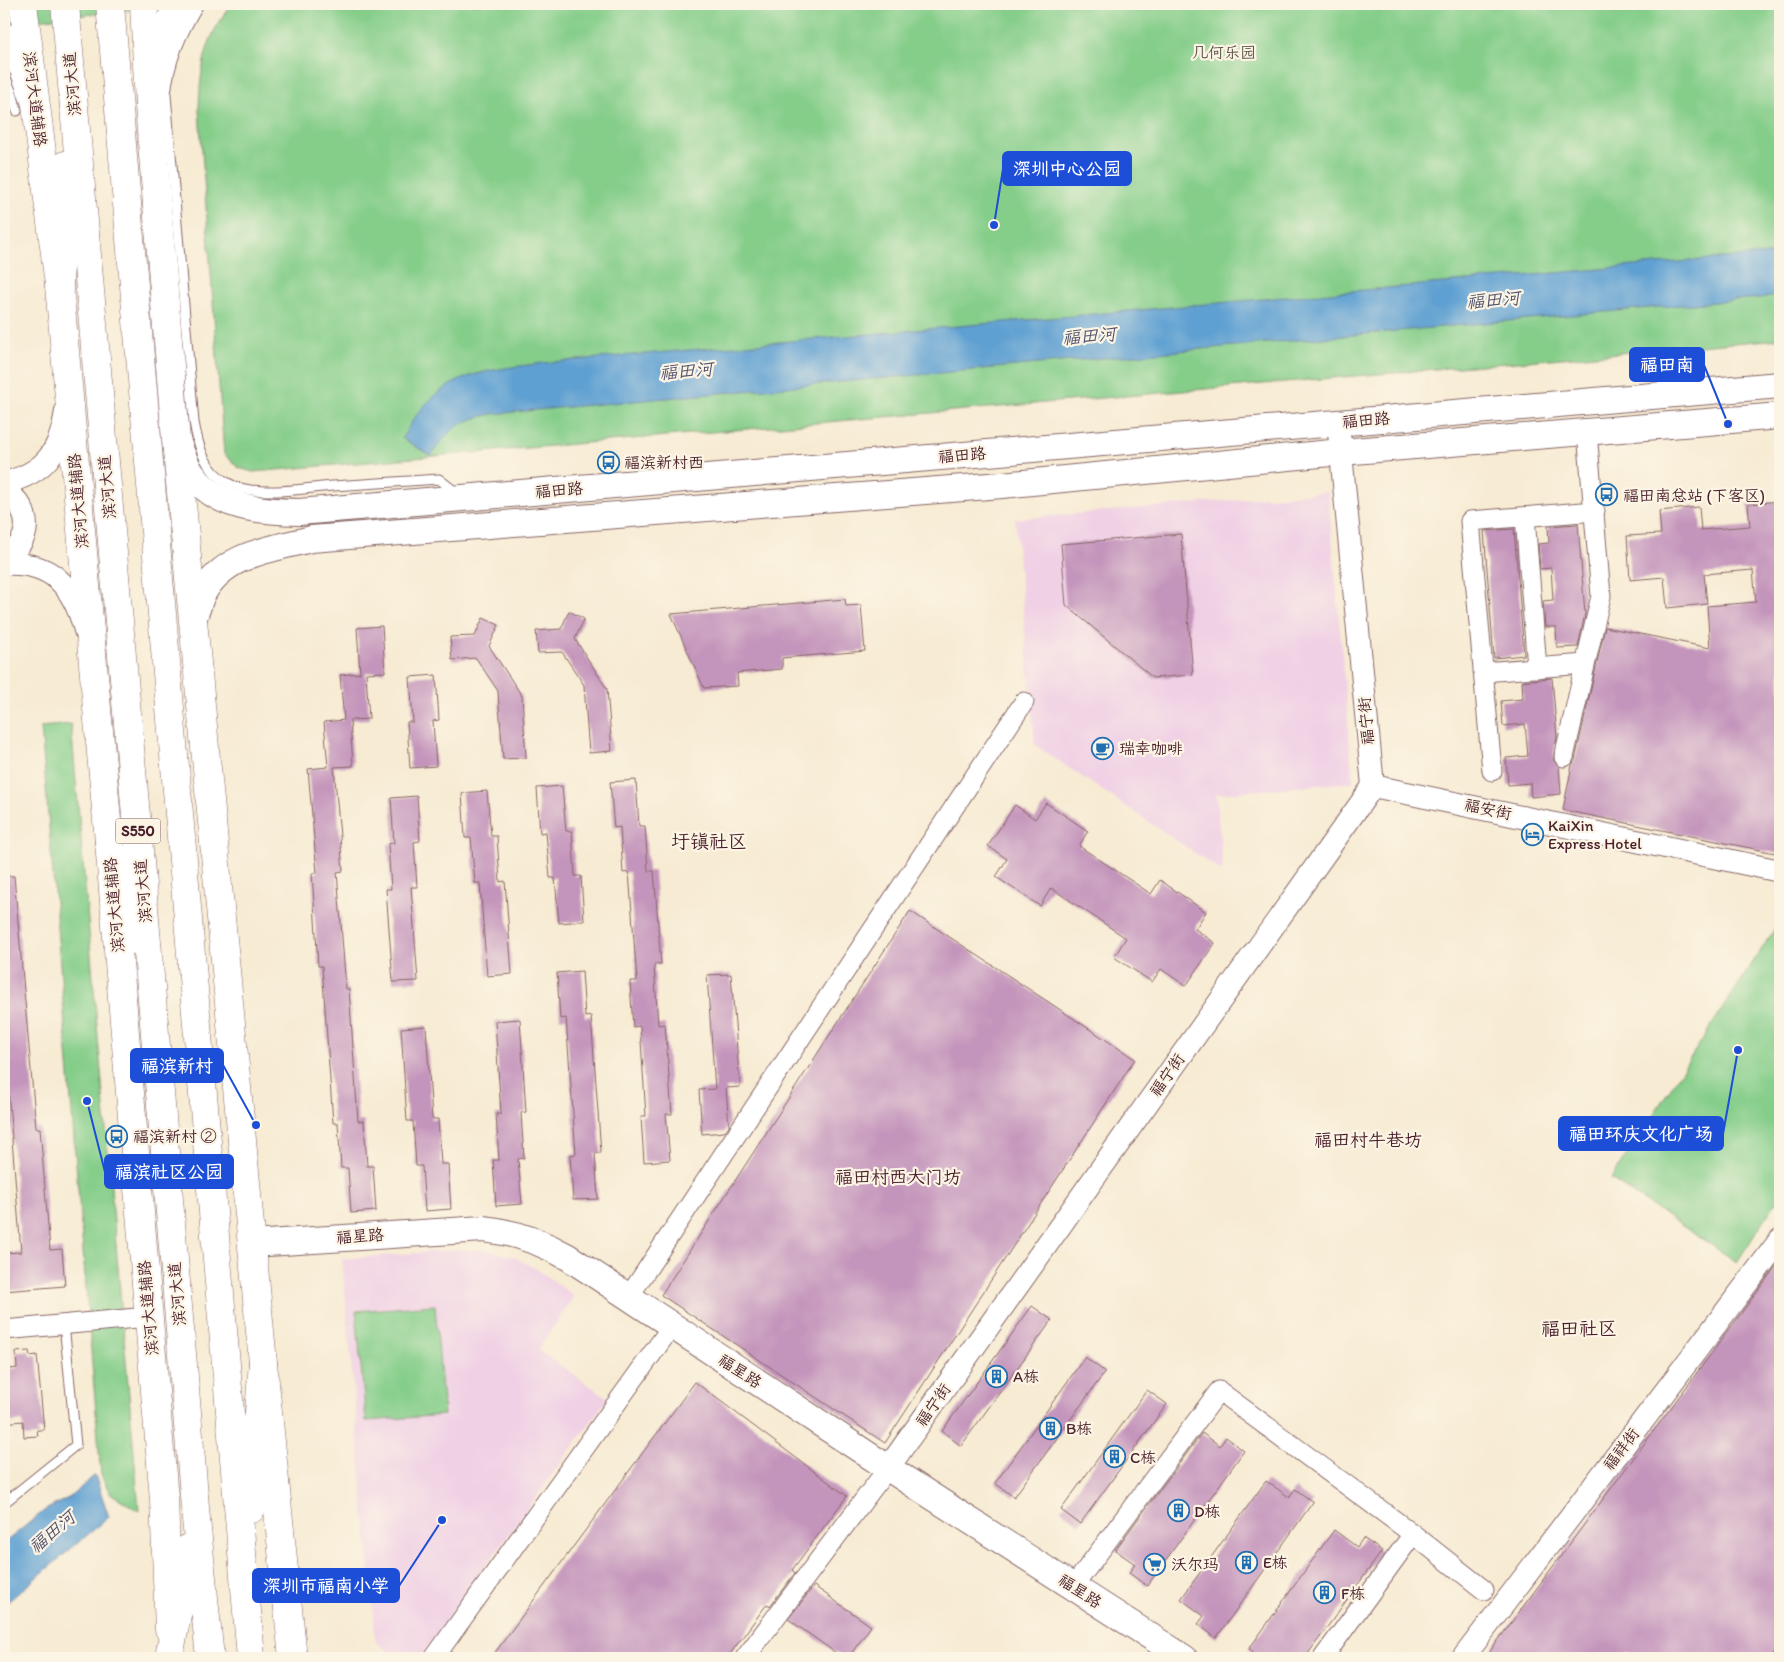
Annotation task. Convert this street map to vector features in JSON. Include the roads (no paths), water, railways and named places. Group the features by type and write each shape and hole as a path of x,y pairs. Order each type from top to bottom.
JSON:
{"main road":[{"name":"滨河大道辅路","path":"23,4 25,104 59,285 93,660 164,1499 170,1655"},
{"name":"滨河大道","path":"65,4 196,1519 210,1658"},
{"name":"S550","path":"110,4 251,1658"},
{"path":"144,4 149,105 176,440 194,617 262,1363 293,1658"},
{"path":"149,105 160,44 169,21 179,4"},
{"path":"4,37 24,69 25,104"},
{"path":"59,285 70,61"},
{"name":"福田路","path":"176,440 193,476 204,488 220,499 253,509 300,512 1780,385"},
{"name":"福田路","path":"194,617 202,595 214,578 227,566 242,558 311,540 1020,484 1341,452 1780,416"},
{"path":"109,842 154,1022"},
{"name":"福星路","path":"252,1244 462,1230 500,1231 516,1234 550,1247 888,1468 1184,1658"},
{"path":"245,1590 262,1363"},
{"path":"170,1655 196,1519"}],"street":[{"path":"4,483 23,477 39,468 50,457 58,445 68,396"},
{"name":"福宁街","path":"745,1658 888,1468 1373,786 1338,422"},
{"path":"1564,757 1600,596 1587,432"},
{"path":"4,492 18,502 24,512 26,524 20,544 12,552 4,556"},
{"path":"1492,771 1470,521 1594,511"},
{"path":"1525,517 1537,668"},
{"path":"4,564 16,563 34,566 50,572 64,585 75,603 93,660"},
{"path":"1484,672 1585,664"},
{"path":"628,1298 1024,702"},
{"name":"福安街","path":"1373,786 1780,871"},
{"name":"福祥街","path":"1463,1658 1780,1240"},
{"path":"4,1330 148,1317"},
{"path":"434,1658 672,1326"},
{"path":"1073,1587 1219,1391 1413,1534 1484,1590"},
{"path":"1323,1658 1413,1534"}],"lane":[{"path":"199,4 186,26 176,50 170,67 166,95 194,422 198,444 204,459 227,483 245,490 259,491 439,479 464,498"},
{"path":"4,72 14,96 25,104"},
{"path":"4,1503 76,1445 64,1324"}],"water":[{"name":"福田河","path":"1780,253 1780,296 492,414 456,427 431,456 402,438 412,421 432,398 460,380 475,374 543,363"},
{"name":"福田河","path":"95,1475 109,1517 4,1605 4,1543 45,1510 70,1497"}],"place":[{"name":"深圳中心公园","path":"994,225"},
{"name":"福田南","path":"1728,424"},
{"name":"福滨新村西","path":"608,462"},
{"name":"福田南总站 (下客区)","path":"1607,495"},
{"name":"瑞幸咖啡","path":"1103,748"},
{"name":"KaiXin Express Hotel","path":"1532,834"},
{"name":"福田环庆文化广场","path":"1738,1050"},
{"name":"福滨社区公园","path":"87,1101"},
{"name":"福滨新村","path":"256,1125"},
{"name":"福滨新村 ②","path":"117,1136"},
{"name":"A栋","path":"997,1376"},
{"name":"B栋","path":"1050,1428"},
{"name":"C栋","path":"1114,1457"},
{"name":"D栋","path":"1178,1511"},
{"name":"深圳市福南小学","path":"442,1520"},
{"name":"E栋","path":"1247,1562"},
{"name":"沃尔玛","path":"1155,1564"},
{"name":"F栋","path":"1325,1593"}],"district":[{"name":"圩镇社区","path":"709,841"},
{"name":"福田村牛巷坊","path":"1368,1140"},
{"name":"福田村西大门坊","path":"898,1177"},
{"name":"福田社区","path":"1579,1328"}],"park label":[{"name":"几何乐园","path":"1224,52"}]}
